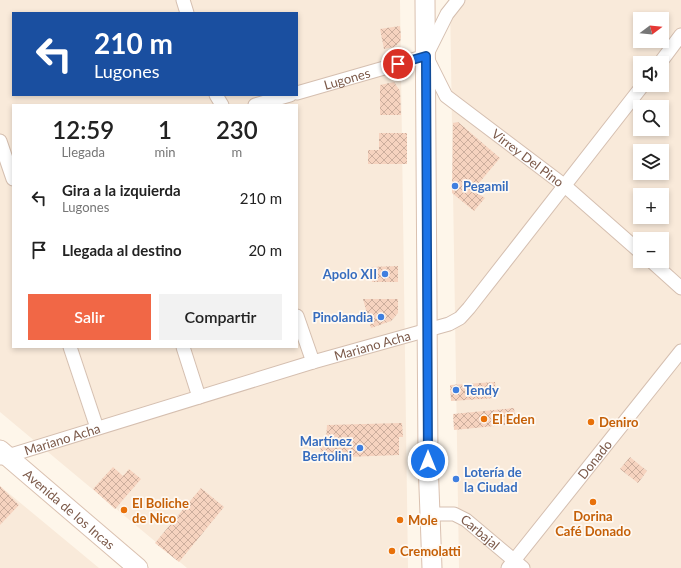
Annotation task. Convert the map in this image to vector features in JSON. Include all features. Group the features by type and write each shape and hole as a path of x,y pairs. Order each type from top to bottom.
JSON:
{"main road":[{"path":"425,0 430,568"},
{"name":"Avenida de los Incas","path":"2,455 138,568"}],"street":[{"path":"183,0 188,12"},
{"path":"426,56 447,14 458,0"},
{"path":"665,56 681,35"},
{"name":"Lugones","path":"298,93 426,56"},
{"name":"Virrey Del Pino","path":"426,56 446,96 565,186 633,246"},
{"name":"Mariano Acha","path":"2,455 98,428 313,362 449,324 460,318 638,92"},
{"path":"258,104 286,96"},
{"path":"0,141 9,176"},
{"path":"659,268 681,288"},
{"path":"298,319 313,362"},
{"path":"70,348 98,428"},
{"path":"183,348 199,397"},
{"name":"Donado","path":"515,566 681,351"},
{"name":"Carbajal","path":"430,514 454,514 466,520 515,566"}],"shaded area":[{"path":"0,0 400,0 408,568 187,568 0,412"},
{"path":"450,0 681,0 681,568 459,568"},
{"path":"0,486 99,568 0,568"}],"building":[{"path":"400,26 400,42 394,47 384,49 380,29"},
{"path":"394,82 400,91 401,115 380,115 380,85"},
{"path":"458,122 500,158 473,190 485,198 474,211 452,193 453,123"},
{"path":"379,133 407,133 407,164 368,164 368,150 379,150"},
{"name":"Apolo XII","path":"398,266 398,282 372,282 371,267"},
{"name":"Pinolandia","path":"363,299 398,299 398,313 391,321 371,328"},
{"path":"495,382 496,398 451,401 450,385"},
{"name":"El Eden","path":"514,408 516,424 454,430 453,414"},
{"path":"402,423 403,437 399,437 399,455 320,458 321,440 326,440 327,425"},
{"path":"630,457 647,471 638,483 620,469"},
{"path":"113,467 123,476 129,469 141,479 115,509 93,489"},
{"path":"0,486 19,505 0,525"},
{"path":"201,488 224,507 179,562 155,543"}],"place":[{"name":"Pegamil","path":"455,186"},
{"name":"Apolo XII","path":"385,274"},
{"name":"Pinolandia","path":"381,317"},
{"name":"Tendy","path":"456,390"},
{"name":"El Eden","path":"484,419"},
{"name":"Deniro","path":"591,422"},
{"name":"Martínez Bertolini","path":"360,448"},
{"name":"Lotería de la Ciudad","path":"456,479"},
{"name":"Dorina Café Donado","path":"593,502"},
{"name":"El Boliche de Nico","path":"124,510"},
{"name":"Mole","path":"400,520"},
{"name":"Cremolatti","path":"392,551"}],"route":[{"path":"398,64 426,56 428,461"}]}
